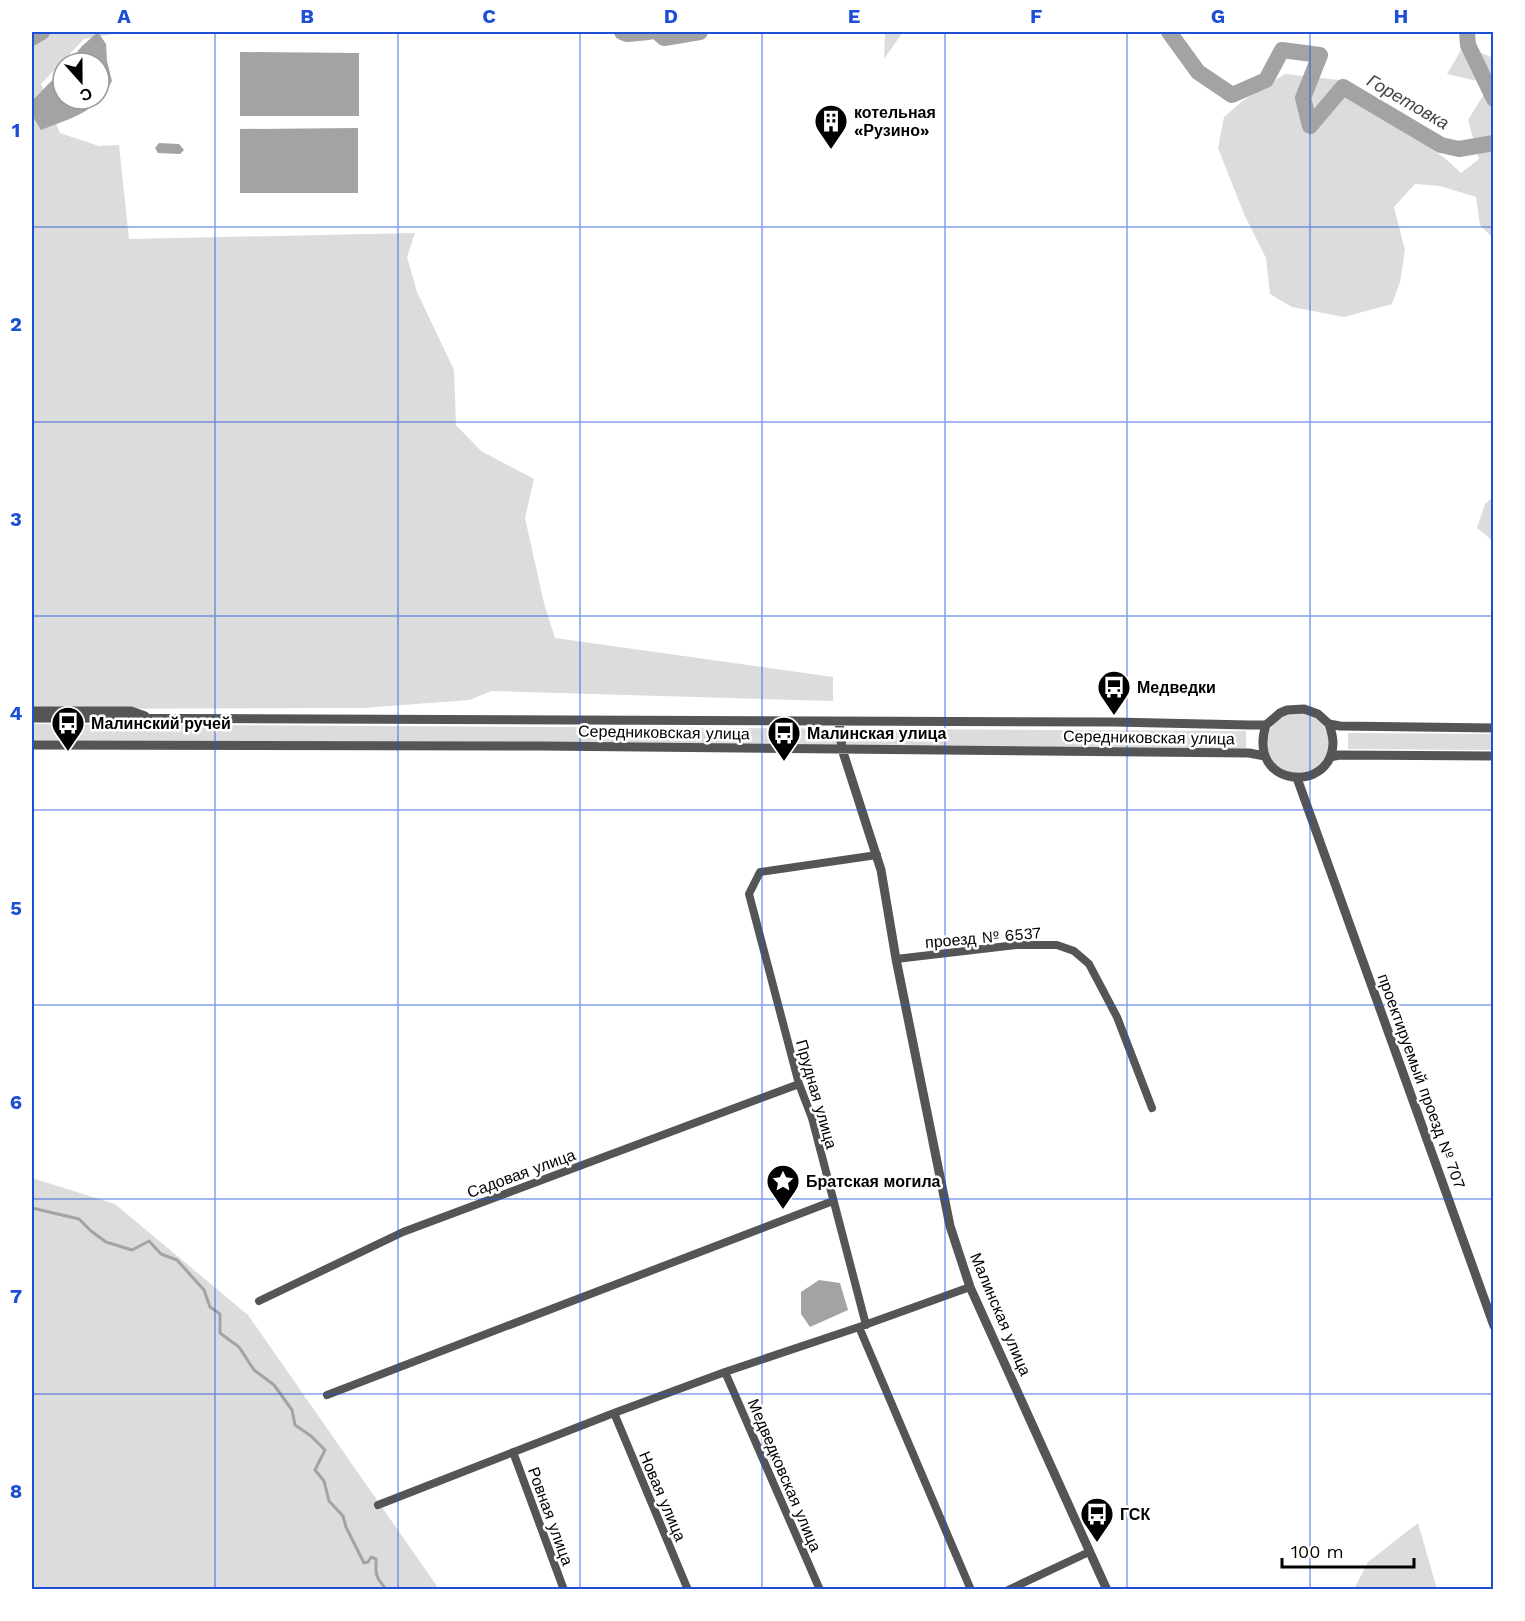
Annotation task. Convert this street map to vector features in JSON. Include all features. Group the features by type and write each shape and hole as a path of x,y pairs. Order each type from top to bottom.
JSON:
{"street":[{"path":"1329,724 1333,742 1330,757 1319,771 1297,778 1280,773 1273,768 1265,756 1263,736 1266,725 1287,710 1304,709 1318,714 1329,724 1340,726 1494,728"},
{"path":"32,711 131,711 156,719"},
{"name":"Середниковская улица","path":"32,718 1114,722 1266,725"},
{"name":"Малинская улица","path":"839,722 842,749 881,870 896,959 950,1226 970,1287 1107,1590"},
{"name":"Середниковская улица","path":"32,745 541,746 1249,753 1265,756"},
{"path":"1330,757 1339,755 1494,756"},
{"name":"проектируемый проезд № 707","path":"1297,778 1320,848 1494,1326"},
{"name":"Прудная улица","path":"877,855 760,872 748,894 799,1084 812,1118 863,1326 971,1590"},
{"name":"проезд № 6537","path":"896,959 1016,945 1057,945 1074,951 1089,964 1112,1006 1152,1108"},
{"name":"Садовая улица","path":"259,1301 403,1232 799,1084"},
{"path":"327,1395 833,1201"},
{"path":"378,1505 725,1372 970,1287"},
{"name":"Медведковская улица","path":"725,1372 820,1590"},
{"name":"Новая улица","path":"614,1413 688,1590"},
{"name":"Ровная улица","path":"513,1452 564,1590"},
{"path":"1008,1590 1089,1552"}],"shaded area":[{"path":"32,32 125,32 84,39 73,51 51,51 51,74 41,84 60,133 99,146 119,145 129,239 415,233 407,257 417,292 454,370 456,425 481,451 534,479 525,518 544,603 555,638 833,677 833,701 492,691 469,700 363,708 32,709"},
{"path":"98,32 106,44 106,51 78,51"},
{"path":"885,32 903,32 884,59"},
{"path":"1464,45 1493,58 1493,233 1490,235 1480,225 1476,197 1440,186 1415,184 1394,207 1405,250 1400,282 1392,304 1344,317 1292,307 1270,294 1266,258 1244,214 1218,148 1224,117 1245,99 1285,74 1340,80 1461,173 1479,159 1468,120 1490,84 1447,74"},
{"path":"240,52 359,53 359,116 240,116"},
{"path":"51,81 51,111 86,111 41,130 32,115 32,101"},
{"path":"358,128 358,193 240,193 240,129"},
{"path":"159,143 179,144 184,150 180,154 158,153 155,148"},
{"path":"1493,497 1493,541 1477,528 1485,504"},
{"path":"1298,712 1310,714 1320,721 1327,731 1329,743 1327,755 1320,765 1310,772 1298,774 1286,772 1276,765 1269,755 1267,743 1269,731 1276,721 1286,714"},
{"path":"32,724 1246,731 1246,748 32,741"},
{"path":"1348,733 1493,734 1493,750 1348,749"},
{"path":"32,1178 115,1204 248,1315 439,1589 32,1589"},
{"path":"819,1280 840,1283 848,1310 810,1327 801,1314 801,1292"},
{"path":"1418,1523 1437,1589 1354,1589 1368,1562"}],"waterway":[{"name":"Горетовка","path":"32,38 42,32"},
{"name":"Горетовка","path":"622,32 627,34 649,32"},
{"name":"Горетовка","path":"657,32 664,38 700,32"},
{"name":"Горетовка","path":"1169,32 1198,72 1232,95 1266,80 1282,50 1320,55 1303,98 1310,126 1343,87 1441,145 1459,149 1494,143"},
{"name":"Горетовка","path":"1467,32 1468,45 1494,99"},
{"name":"Малинский ручей","path":"32,1208 79,1219 106,1242 132,1250 149,1241 161,1254 177,1260 204,1290 210,1307 220,1314 220,1333 239,1347 254,1370 274,1385 292,1410 295,1425 325,1450 315,1470 324,1481 329,1501 343,1516 364,1563 368,1562 371,1557 376,1559 376,1574 387,1590"}],"place":[{"name":"котельная «Рузино»","path":"831,150"},
{"name":"Медведки","path":"1114,716"},
{"name":"Малинский ручей","path":"68,752"},
{"name":"Малинская улица","path":"784,762"},
{"name":"Братская могила","path":"783,1210"},
{"name":"ГСК","path":"1097,1543"}]}
